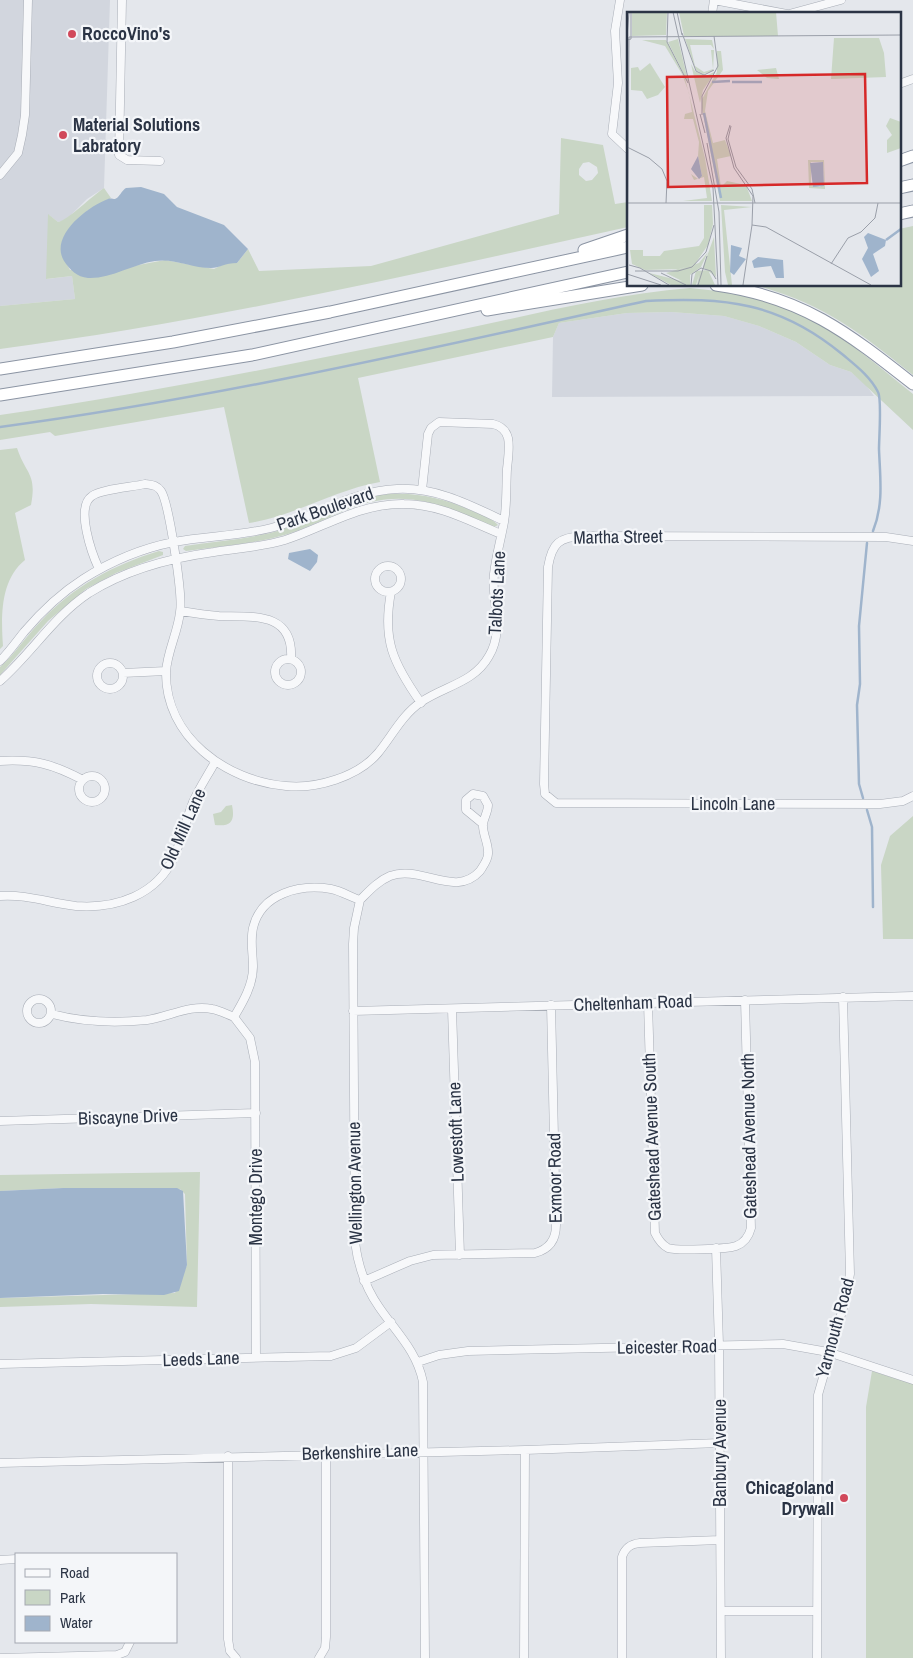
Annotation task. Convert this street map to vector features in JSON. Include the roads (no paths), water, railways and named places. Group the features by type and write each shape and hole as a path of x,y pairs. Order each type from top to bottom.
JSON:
{"highway":[{"path":"900,161 913,156"},
{"path":"900,188 913,185"},
{"path":"900,214 913,210"},
{"path":"547,263 627,236"},
{"path":"0,369 183,340 330,312 547,263 627,247"},
{"path":"0,396 252,355 627,272"},
{"path":"414,319 538,303 636,286"},
{"path":"723,286 751,290 804,309 855,338 913,384"}],"street":[{"path":"0,175 18,153 22,135 25,115 28,0"},
{"path":"122,0 119,155 127,160 160,161"},
{"path":"620,0 615,31 618,83 612,134 627,148"},
{"path":"714,0 777,12"},
{"path":"796,12 841,0"},
{"path":"900,84 913,79"},
{"path":"422,490 428,434 431,428 440,422 500,425 508,438 509,448 504,521 501,534"},
{"name":"Talbots Lane","path":"99,570 83,512 85,502 93,494 145,484 154,485 162,494 180,583 181,611 166,671 173,713 182,729 198,748 215,762 252,778 286,786 309,786 331,782 356,770 377,755 399,724 421,702 470,678 489,657 498,628 494,575 501,534"},
{"name":"Park Boulevard","path":"0,661 35,620 64,593 99,570 132,555 173,543 269,528 304,517 359,494 398,489 422,490 458,499 504,521"},
{"name":"Park Boulevard","path":"0,681 53,624 88,594 124,574 175,558 284,540 354,511 385,505 403,504 438,508 501,534"},
{"name":"Martha Street","path":"551,801 545,794 544,784 548,567 554,546 561,540 584,536 886,537 913,541"},
{"path":"391,592 388,612 389,647 404,678 421,702"},
{"path":"181,611 219,616 262,616 283,629 290,640 291,659"},
{"path":"123,673 166,671"},
{"path":"0,761 31,760 44,763 83,780"},
{"name":"Old Mill Lane","path":"0,896 40,898 74,906 104,906 129,900 154,886 168,870 193,803 215,762"},
{"name":"Lincoln Lane","path":"551,801 880,804 902,801 913,796"},
{"path":"52,1014 91,1020 127,1021 148,1020 189,1010 210,1008 234,1016 249,987 253,969 253,927 262,910 271,900 283,892 332,889 360,900 375,886 390,876 409,873 425,875 450,883 463,882 475,876 484,866 488,854 483,824"},
{"name":"Wellington Avenue","path":"360,900 354,928 354,1232 356,1254 364,1281 380,1308 418,1362 424,1394 425,1658"},
{"name":"Cheltenham Road","path":"353,1011 913,996"},
{"name":"Yarmouth Road","path":"817,1658 817,1401 828,1352 845,1301 850,1274 843,998"},
{"name":"Gateshead Avenue North","path":"716,1248 730,1248 741,1244 751,1228 746,1000"},
{"name":"Gateshead Avenue South","path":"648,1003 655,1233 659,1241 668,1248 716,1248"},
{"name":"Exmoor Road","path":"364,1281 422,1257 536,1253 548,1247 555,1236 551,1005"},
{"name":"Lowestoft Lane","path":"452,1009 460,1255"},
{"name":"Montego Drive","path":"234,1016 250,1038 255,1062 256,1357"},
{"name":"Biscayne Drive","path":"0,1121 256,1113"},
{"name":"Banbury Avenue","path":"716,1248 720,1345 721,1658"},
{"name":"Leeds Lane","path":"0,1364 344,1354 366,1342 391,1322"},
{"name":"Leicester Road","path":"418,1362 468,1351 783,1344 828,1352 913,1380"},
{"name":"Berkenshire Lane","path":"0,1463 326,1453 524,1450 720,1443"},
{"path":"524,1450 524,1658"},
{"path":"318,1658 324,1648 326,1637 326,1453"},
{"path":"228,1456 228,1639 230,1651 236,1658"},
{"path":"622,1658 622,1558 624,1551 632,1544 640,1543 720,1540"},
{"path":"0,1560 15,1559"},
{"path":"721,1611 817,1611"},
{"path":"0,1658 117,1655 125,1652 130,1643"}],"water":[{"path":"141,187 164,194 177,207 224,225 248,249 237,263 214,268 204,268 162,260 97,278 80,276 74,272 64,261 61,251 62,242 72,224 99,203 115,199 126,188"},
{"path":"310,549 318,555 317,562 310,571 288,559 289,553"},
{"path":"63,1188 177,1188 183,1191 187,1265 179,1291 164,1295 103,1294 0,1298 0,1191"}],"waterway":[{"path":"0,427 162,402 243,387 405,354 646,301 701,300 726,302 750,306 796,323 842,354 862,371 875,386 880,402 880,501 873,531"},
{"path":"863,798 859,784 857,705 860,684 859,626 867,543"},
{"path":"867,810 872,827 873,907"}],"place":[{"name":"RoccoVino's","path":"72,34"},
{"name":"Material Solutions Labratory","path":"63,135"},
{"name":"Chicagoland Drywall","path":"844,1498"}]}
